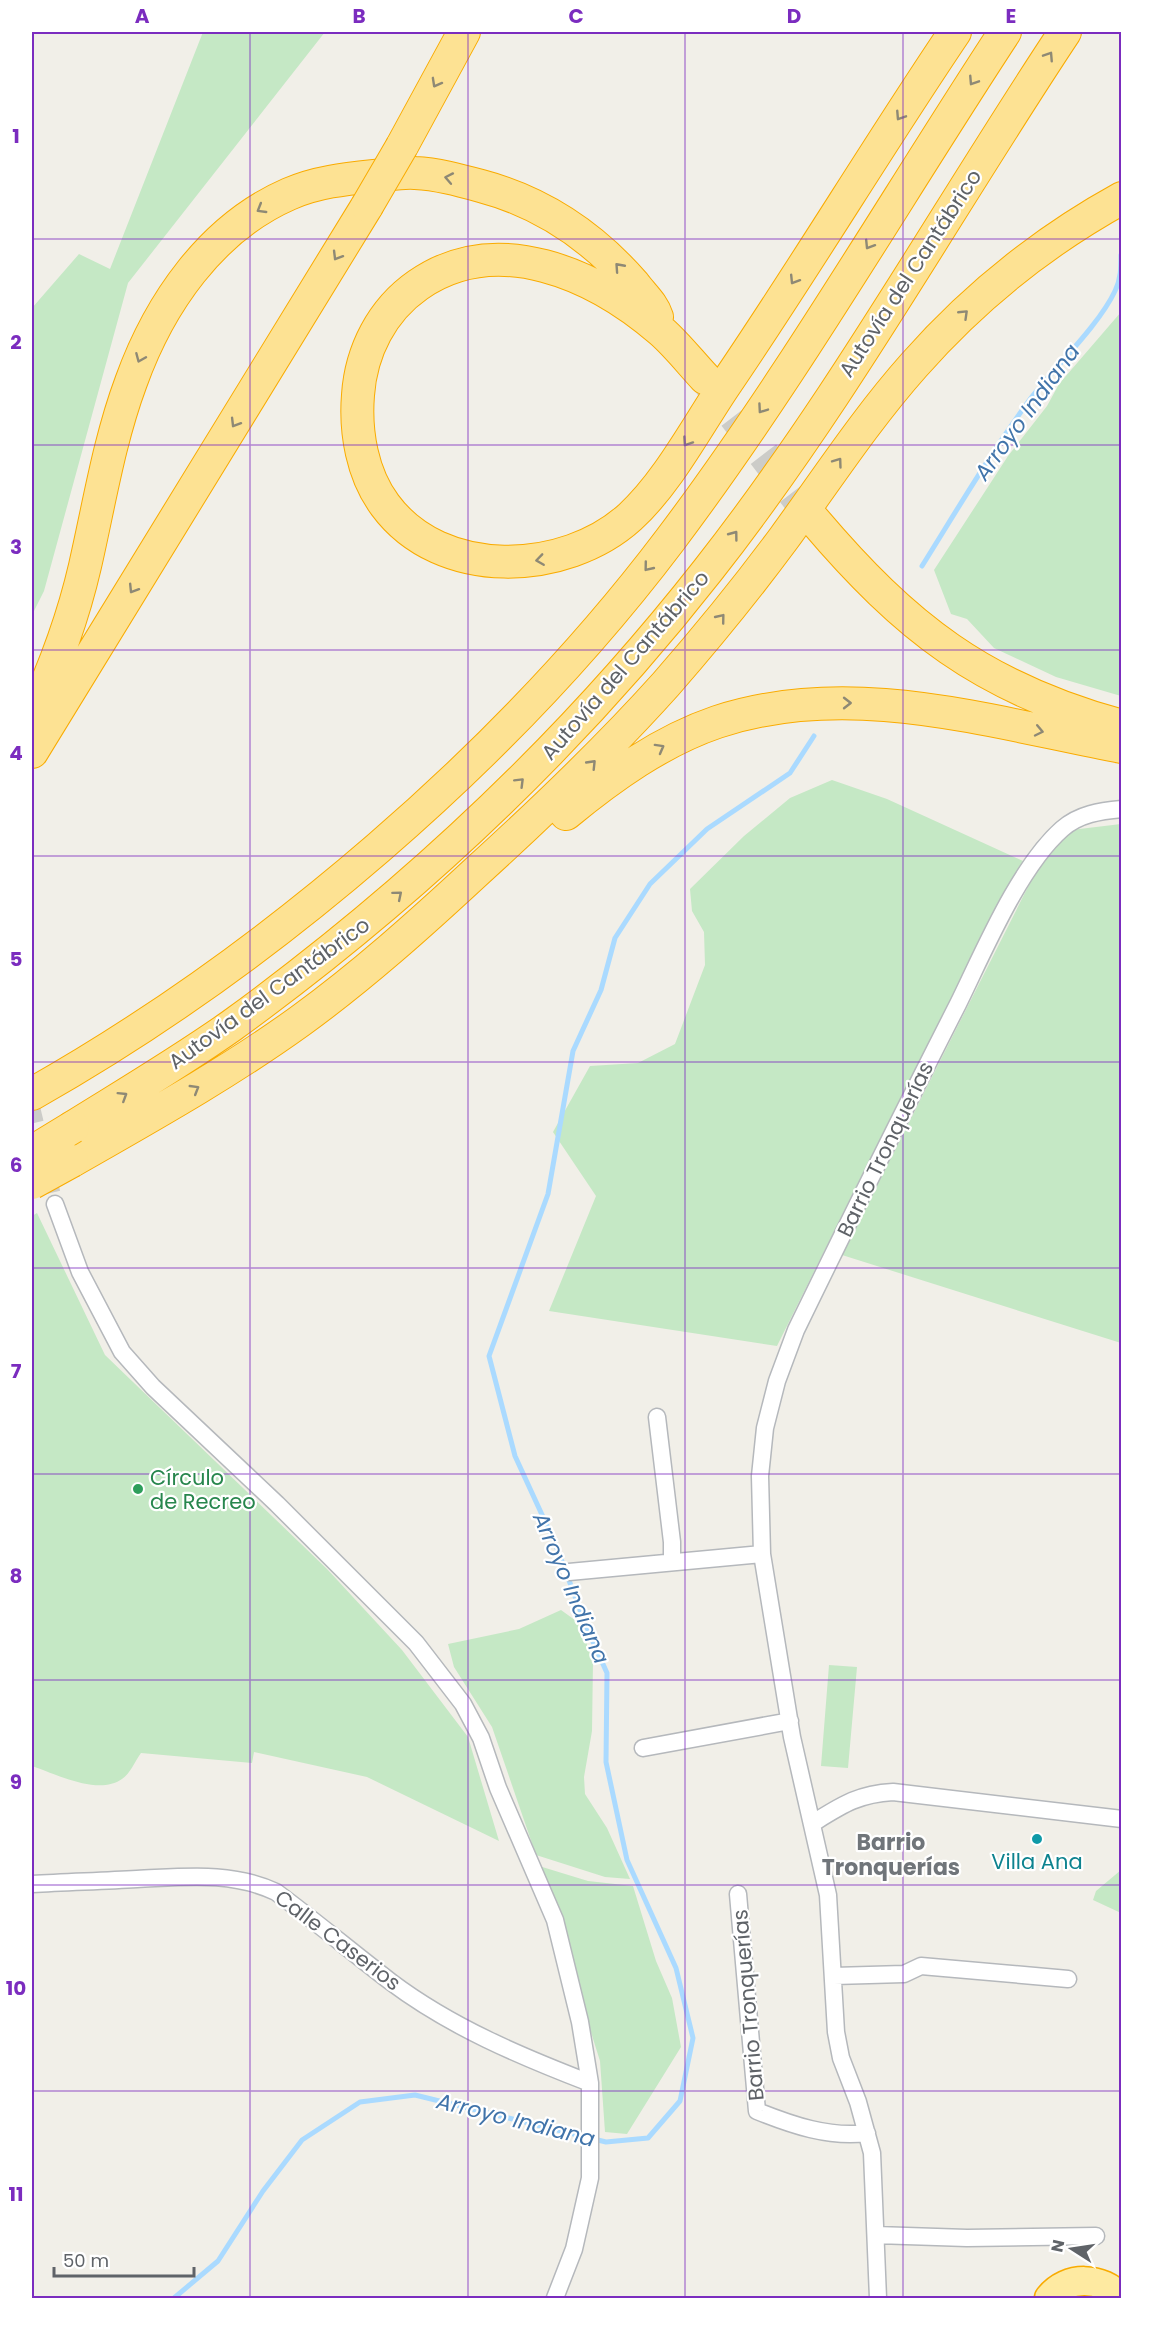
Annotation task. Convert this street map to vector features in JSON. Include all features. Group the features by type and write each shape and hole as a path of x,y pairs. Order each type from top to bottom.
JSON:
{"highway":[{"path":"32,753 367,206 464,32"},
{"path":"705,378 662,332 637,312 593,285 542,264 515,260 487,260 459,265 431,276 391,308 367,351 359,381 357,412 360,443 369,477 385,505 407,528 437,546 464,556 493,561 519,562 568,554 592,544 628,518 648,499 752,346 955,32"},
{"path":"40,1089 230,965 294,915 429,802 502,732 562,668 669,540 763,408 1005,32"},
{"name":"Autovía del Cantábrico","path":"32,1152 195,1051 353,933 485,817 582,718 668,620 763,496 861,351 1065,32"},
{"path":"32,716 60,648 73,607 121,412 141,355 169,302 203,257 224,236 263,207 321,183 414,172 450,178 518,196 585,236 612,260 655,309 662,332"},
{"path":"329,999 417,925 561,794 624,730 749,583 889,395 938,339 985,294 1038,251 1122,198"},
{"path":"814,520 847,559 900,612 955,654 1059,706 1122,726"},
{"path":"32,1183 239,1062 329,999 390,962 612,779 668,744 716,723 791,705 888,705 964,715 1122,747"},
{"path":"1049,2298 1066,2284 1110,2276 1121,2298"}],"street":[{"name":"Barrio Tronquerías","path":"878,2298 874,2171 867,2133 841,2058 836,2032 828,1895 790,1721 762,1554 760,1476 765,1428 777,1381 809,1304 980,960 1034,862 1070,823 1091,813 1122,809"},
{"path":"55,1204 80,1272 122,1352 153,1387 277,1504 423,1652 463,1704 481,1738 498,1788 555,1920 580,2022 590,2083 591,2153 584,2213 574,2249 555,2298"},
{"path":"657,1417 672,1542 672,1561"},
{"path":"569,1572 762,1554"},
{"path":"643,1748 790,1721"},
{"path":"813,1823 850,1800 871,1793 893,1792 1122,1820"},
{"name":"Calle Caserios","path":"32,1884 173,1877 234,1878 254,1881 276,1892 392,1982 448,2018 525,2058 590,2083"},
{"name":"Barrio Tronquerías","path":"738,1894 757,2111 796,2127 854,2134 867,2133"},
{"path":"834,1977 904,1974 921,1966 1068,1979"},
{"path":"876,2235 967,2238 1096,2236"}],"green space":[{"path":"203,32 325,32 128,283 44,591 32,615 32,308 79,254 110,269"},
{"path":"1121,312 1121,696 1056,677 994,648 967,619 951,614 934,570 1008,456 1047,406 1059,384"},
{"path":"832,780 887,799 1023,861 907,1085 777,1346 549,1311 596,1196 553,1132 590,1066 638,1063 675,1044 705,965 704,932 692,911 690,889 744,836 790,798"},
{"path":"1121,824 1121,1343 842,1255 1035,873 1071,830"},
{"name":"Círculo de Recreo","path":"37,1213 105,1355 327,1569 402,1650 468,1737 499,1841 367,1777 254,1752 252,1763 141,1753 125,1777 112,1784 101,1785 77,1782 32,1766 32,1216"},
{"path":"561,1610 579,1623 593,1661 592,1731 584,1777 585,1794 607,1828 630,1879 605,1877 536,1855 492,1727 454,1667 448,1644 519,1629"},
{"path":"829,1665 857,1667 848,1768 821,1766"},
{"path":"539,1866 588,1881 633,1886 656,1961 672,1998 681,2047 627,2134 605,2132 600,2061"},
{"path":"1121,1870 1121,1913 1093,1900 1096,1891"}],"waterway":[{"name":"Arroyo Indiana","path":"922,566 1016,418 1108,304 1118,282 1121,255"},
{"name":"Arroyo Indiana","path":"174,2298 218,2261 263,2191 302,2140 360,2102 415,2095 606,2142 648,2138 680,2101 693,2038 676,1968 627,1860 606,1762 607,1673 588,1631 555,1543 515,1456 489,1356 548,1194 573,1051 601,990 615,938 650,884 707,829 790,773 814,736"}],"tunnel":[{"path":"705,378 814,520"},
{"path":"32,1107 55,1204"}],"place":[{"name":"Círculo de Recreo","path":"138,1489"},
{"name":"Villa Ana","path":"1037,1839"}],"district":[{"name":"Barrio Tronquerías","path":"891,1854"}]}
